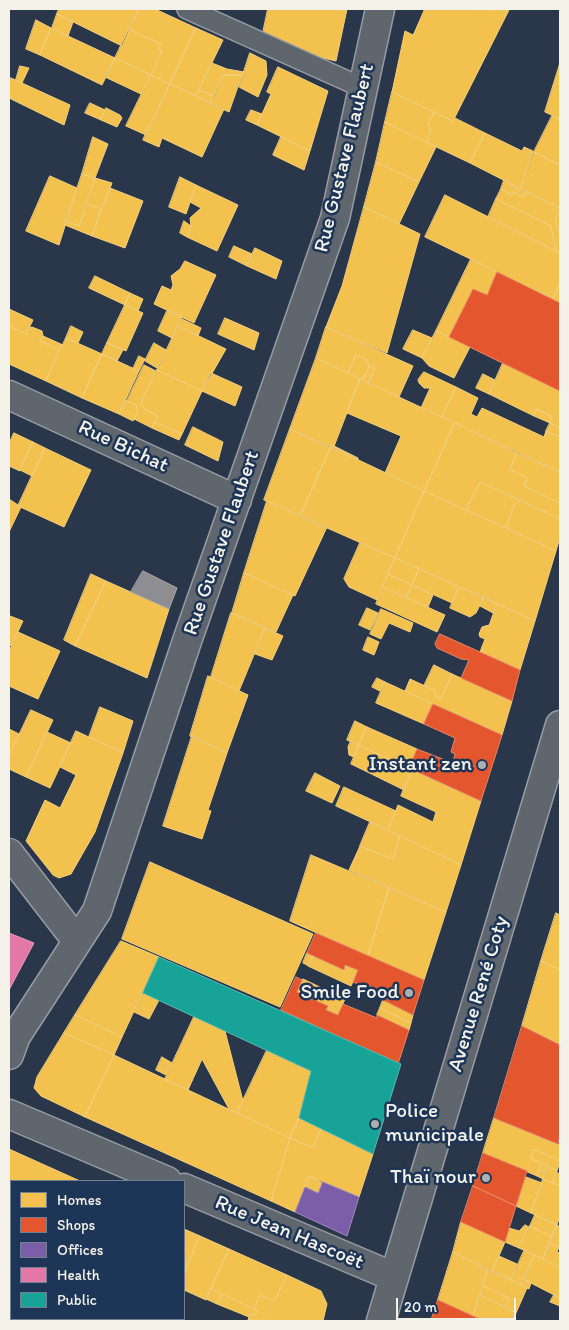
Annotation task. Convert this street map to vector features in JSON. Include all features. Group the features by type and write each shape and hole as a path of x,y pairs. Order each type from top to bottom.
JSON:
{"street":[{"name":"Rue Gustave Flaubert","path":"9,1055 16,1036 97,911 334,218 380,9"},
{"name":"Rue Bichat","path":"9,395 236,500"},
{"name":"Avenue René Coty","path":"380,1321 558,738"},
{"path":"9,853 77,941"},
{"path":"9,1114 165,1180"},
{"name":"Rue Jean Hascoët","path":"185,1188 394,1278"}],"lane":[{"path":"186,9 363,88"}],"building: Homes":[{"path":"59,9 139,9 122,46 57,14"},
{"path":"139,9 155,9 196,28 170,84 151,75 162,51 158,49 161,44 129,29"},
{"path":"268,9 347,9 336,61 310,55 263,33"},
{"path":"425,9 509,10 453,121 392,92 405,31 413,35"},
{"path":"57,14 73,22 68,36 52,28"},
{"path":"36,20 51,28 40,55 26,49"},
{"path":"51,28 115,58 102,85 40,55"},
{"path":"196,28 223,40 196,96 170,84"},
{"path":"129,29 161,44 158,49 162,51 151,75 115,58"},
{"path":"250,53 266,61 267,75 258,97 239,87"},
{"path":"115,58 151,75 141,94 105,77"},
{"path":"212,63 227,69 244,72 242,75 223,75 213,96 199,90"},
{"path":"560,63 560,119 545,112"},
{"path":"20,66 29,68 22,83 16,80"},
{"path":"278,67 328,91 310,151 257,125 271,94 267,92"},
{"path":"151,75 170,84 146,135 126,126"},
{"path":"223,75 242,75 229,112 211,104"},
{"path":"11,78 70,105 64,125 9,98"},
{"path":"170,84 224,109 202,157 162,138 159,147 143,140"},
{"path":"199,90 213,96 211,104 196,96"},
{"path":"392,92 434,112 428,124 431,131 426,142 385,122"},
{"path":"90,103 105,110 101,120 85,113"},
{"path":"106,108 122,118 117,127 101,120"},
{"path":"251,110 262,114 257,125 246,120"},
{"path":"434,112 453,121 455,118 485,133 470,163 426,142 431,131 428,124"},
{"path":"552,116 560,119 560,165 534,152"},
{"path":"385,122 436,147 419,182 376,162"},
{"path":"485,133 522,151 524,147 533,151 521,189 470,163"},
{"path":"93,137 108,144 95,178 82,174"},
{"path":"281,137 310,151 304,170 273,155"},
{"path":"534,152 560,165 560,208 521,189"},
{"path":"376,162 419,182 399,224 364,207"},
{"path":"82,174 95,178 79,226 66,221"},
{"path":"50,176 77,188 59,245 26,231"},
{"path":"180,177 196,185 186,214 169,207"},
{"path":"95,178 112,183 102,209 87,204"},
{"path":"504,180 516,187 512,195 501,189"},
{"path":"196,185 238,205 217,251 187,237 191,226 190,218 201,208 190,202"},
{"path":"516,187 526,192 524,197 514,192"},
{"path":"110,188 143,201 125,248 92,236"},
{"path":"501,189 512,195 514,192 524,197 526,192 560,208 555,221 560,234 560,253 556,251 551,226 496,199"},
{"path":"445,195 560,253 560,283 553,299 425,237"},
{"path":"496,199 551,226 556,251 488,217"},
{"path":"87,204 102,209 92,236 65,225 66,221 79,226"},
{"path":"364,207 420,234 387,353 326,327 342,286"},
{"path":"560,210 560,234 555,221"},
{"path":"184,221 191,226 187,237 180,233"},
{"path":"234,246 252,254 247,266 229,257"},
{"path":"255,248 282,261 276,279 247,266"},
{"path":"471,259 497,272 487,295 473,289 449,337 436,331"},
{"path":"185,261 216,275 194,323 154,304 162,286 171,290 173,285 171,276 180,269"},
{"path":"95,276 130,293 125,305 89,288"},
{"path":"560,283 560,303 553,299"},
{"path":"130,293 143,299 138,311 125,305"},
{"path":"125,305 143,313 126,351 107,343"},
{"path":"9,309 33,320 26,334 9,326"},
{"path":"167,311 182,317 172,338 158,331"},
{"path":"225,318 259,333 254,350 218,334"},
{"path":"182,319 201,328 198,336 178,326"},
{"path":"9,326 26,334 28,328 32,327 42,331 43,336 40,341 60,350 46,381 9,364"},
{"path":"71,326 83,332 78,343 66,338"},
{"path":"178,326 226,349 202,391 157,370"},
{"path":"326,327 413,366 399,397 368,383 375,368 369,365 367,360 356,355 348,373 316,358"},
{"path":"413,330 432,338 422,358 403,349"},
{"path":"436,331 470,347 454,378 429,366 422,358"},
{"path":"43,336 63,345 60,350 40,341"},
{"path":"66,338 102,354 82,398 46,381"},
{"path":"107,343 123,350 117,361 102,354"},
{"path":"154,343 166,350 157,368 145,361"},
{"path":"102,354 139,371 119,414 82,398"},
{"path":"356,355 367,360 370,366 363,380 348,373"},
{"path":"139,356 145,359 139,371 133,369"},
{"path":"316,358 360,379 333,449 290,429"},
{"path":"503,363 560,391 560,428 550,423 552,417 537,409 534,416 489,394"},
{"path":"144,365 156,371 141,403 144,409 158,416 152,428 134,419 138,411 136,405 127,401"},
{"path":"370,366 375,368 368,383 363,380"},
{"path":"157,370 202,391 182,434 155,422 158,416 144,409 141,403"},
{"path":"424,372 456,387 442,417 421,408 430,388 424,388 419,383 418,380"},
{"path":"211,373 242,387 235,406 202,391"},
{"path":"483,374 495,380 489,394 476,388"},
{"path":"360,379 455,423 424,491 385,473 401,436 347,413"},
{"path":"456,387 478,398 471,414 477,417 482,408 544,437 546,431 560,437 560,472 442,417"},
{"path":"125,400 136,405 138,411 133,421 119,414"},
{"path":"537,409 552,417 550,423 534,416"},
{"path":"155,422 182,434 179,440 152,428"},
{"path":"455,423 517,453 510,470 528,478 524,486 560,503 560,519 480,482 466,510 424,491"},
{"path":"550,423 560,428 560,437 546,431"},
{"path":"193,427 223,442 218,461 185,445"},
{"path":"290,429 331,447 300,516 264,500"},
{"path":"14,433 33,442 20,471 9,466 9,444"},
{"path":"33,442 45,448 32,476 20,470"},
{"path":"334,446 358,458 358,460 333,449"},
{"path":"331,447 424,491 395,558 300,516"},
{"path":"45,448 91,470 64,527 18,506"},
{"path":"517,453 560,472 560,503 524,486 528,478 510,470"},
{"path":"480,482 520,500 514,505 506,528 466,510"},
{"path":"424,491 556,551 535,621 395,558"},
{"path":"9,499 21,507 9,532"},
{"path":"520,500 560,519 560,537 556,551 506,528 514,505"},
{"path":"267,501 327,527 295,596 244,573"},
{"path":"360,543 395,558 377,600 349,587 344,579"},
{"path":"395,558 419,569 412,585 388,574"},
{"path":"419,569 459,587 452,603 412,585"},
{"path":"244,573 293,595 276,632 232,613"},
{"path":"91,574 106,581 75,646 64,640"},
{"path":"388,574 412,585 406,598 383,587"},
{"path":"106,581 169,609 147,678 75,646"},
{"path":"412,585 433,595 428,607 406,598"},
{"path":"383,587 445,615 437,632 376,604"},
{"path":"459,587 484,597 476,613 470,617 450,608"},
{"path":"484,597 497,604 493,613 480,606"},
{"path":"497,604 535,621 520,670 480,652 485,639 480,637 479,634 482,627 489,625"},
{"path":"367,608 378,613 370,630 359,625"},
{"path":"381,609 413,623 410,632 389,623 381,639 370,634"},
{"path":"231,613 265,628 239,691 211,677"},
{"path":"10,616 23,621 11,646 9,644"},
{"path":"265,628 283,636 272,660 255,654"},
{"path":"18,632 60,651 38,699 9,686 9,652"},
{"path":"368,637 379,642 374,655 363,650"},
{"path":"434,665 452,674 441,699 435,696 436,691 424,686"},
{"path":"452,674 512,701 502,735 405,691 410,679 436,691 435,696 441,699"},
{"path":"208,676 248,695 227,753 190,736"},
{"path":"377,678 385,682 380,691 372,687"},
{"path":"385,682 433,704 424,724 376,703"},
{"path":"100,707 133,721 123,753 89,737"},
{"path":"31,710 53,720 26,777 9,769 9,756"},
{"path":"355,721 367,727 359,745 347,740"},
{"path":"367,727 417,749 409,768 359,745"},
{"path":"9,729 19,734 9,756"},
{"path":"76,731 123,753 95,832 71,874 59,878 53,875 26,841 45,800 60,808 76,775 60,767"},
{"path":"47,732 71,743 50,788 26,777"},
{"path":"192,736 227,753 208,810 211,811 202,839 163,826"},
{"path":"351,741 359,745 354,757 349,755 348,747"},
{"path":"359,745 412,770 404,790 351,764"},
{"path":"412,770 481,801 461,865 388,830 398,805 433,822 436,812 401,796"},
{"path":"315,773 340,786 332,803 306,791"},
{"path":"344,787 396,811 388,830 336,806"},
{"path":"370,822 400,836 393,859 360,846"},
{"path":"400,836 461,865 446,912 349,870 360,846 393,859"},
{"path":"311,855 389,888 368,956 290,921"},
{"path":"150,862 313,934 280,1007 122,939"},
{"path":"389,888 446,912 424,980 368,956"},
{"path":"556,913 560,915 560,970 541,961"},
{"path":"121,941 159,957 122,1037 75,1015"},
{"path":"307,953 313,956 309,966 303,963"},
{"path":"313,956 344,970 345,965 358,970 351,986 308,966"},
{"path":"541,961 560,970 560,1045 522,1026"},
{"path":"303,979 345,999 338,1015 326,1010 328,1006 297,992"},
{"path":"143,993 159,1000 149,1019 134,1012"},
{"path":"383,1000 413,1015 411,1023 380,1008"},
{"path":"380,1008 411,1023 409,1030 377,1015"},
{"path":"75,1015 122,1037 114,1055 64,1033"},
{"path":"194,1017 225,1031 243,1101 237,1113 229,1109 202,1059 188,1090 165,1079"},
{"path":"64,1033 114,1055 85,1117 41,1096 34,1088 37,1077"},
{"path":"267,1050 311,1071 299,1118 290,1138 237,1113"},
{"path":"114,1055 290,1138 271,1201 85,1117"},
{"path":"162,1057 172,1063 166,1075 156,1070"},
{"path":"299,1118 321,1129 313,1148 290,1138"},
{"path":"494,1118 560,1145 560,1161 534,1149 531,1158 541,1163 537,1176 483,1153"},
{"path":"321,1129 373,1154 359,1197 309,1176 295,1212 271,1201 290,1138 313,1148"},
{"path":"9,1149 78,1180 10,1180 9,1209"},
{"path":"534,1149 560,1161 557,1171 531,1158"},
{"path":"541,1163 548,1166 545,1172 539,1170"},
{"path":"548,1166 557,1171 552,1183 543,1179"},
{"path":"539,1170 545,1172 543,1179 537,1176"},
{"path":"556,1172 560,1174 560,1186 552,1183"},
{"path":"309,1176 322,1183 318,1193 305,1187"},
{"path":"526,1177 542,1183 531,1213 516,1206"},
{"path":"543,1179 560,1186 560,1216 557,1225 531,1213"},
{"path":"535,1215 557,1225 552,1237 530,1226"},
{"path":"10,1216 10,1240 9,1239"},
{"path":"461,1222 505,1242 492,1272 453,1252"},
{"path":"525,1225 529,1227 519,1248 505,1242 509,1228 519,1231"},
{"path":"557,1225 560,1227 559,1247 549,1243"},
{"path":"530,1226 552,1237 543,1259 519,1248"},
{"path":"185,1229 200,1236 185,1271"},
{"path":"200,1236 229,1249 206,1300 185,1290 185,1271"},
{"path":"549,1243 559,1247 557,1252 560,1253 560,1267 543,1259"},
{"path":"229,1249 287,1275 274,1301 260,1295 254,1309 211,1289"},
{"path":"524,1251 535,1255 521,1285 511,1280"},
{"path":"453,1252 488,1269 473,1316 438,1300"},
{"path":"535,1255 560,1267 560,1298 523,1279"},
{"path":"499,1256 517,1264 511,1280 492,1272"},
{"path":"488,1269 527,1288 516,1313 505,1307 509,1298 483,1286"},
{"path":"287,1275 321,1291 327,1304 323,1321 248,1320 250,1314 254,1316 258,1311 254,1309 260,1295 274,1301"},
{"path":"523,1279 531,1283 529,1289 521,1285"},
{"path":"483,1286 509,1298 505,1307 480,1295"},
{"path":"211,1289 222,1294 217,1304 206,1299"},
{"path":"222,1294 258,1311 254,1316 250,1314 249,1317 217,1304"},
{"path":"480,1295 516,1313 512,1321 485,1321 473,1316"},
{"path":"554,1295 560,1298 560,1306 550,1302"},
{"path":"42,1320 78,1320 78,1321"}],"building: Shops":[{"path":"497,272 560,303 560,391 449,337 473,289 487,295"},
{"path":"440,634 520,670 512,701 461,678 469,660 461,659 437,648 435,644"},
{"path":"433,704 502,735 481,801 409,768 417,749 453,763 455,754 451,752 455,738 424,724"},
{"path":"316,933 424,980 413,1015 383,1000 384,996 353,982 358,970 345,965 344,970 307,953"},
{"path":"296,977 302,980 297,992 328,1006 326,1010 338,1015 343,1004 377,1018 377,1015 409,1030 398,1064 281,1010"},
{"path":"522,1026 560,1045 560,1136 558,1144 494,1118"},
{"path":"483,1153 527,1171 516,1206 473,1186"},
{"path":"473,1186 516,1206 505,1242 461,1222"},
{"path":"438,1300 473,1316 485,1321 431,1321"}],"building: Offices":[{"path":"323,1182 359,1197 347,1236 295,1212 305,1187 318,1193"}],"building: Health":[{"path":"9,933 34,943 9,990"}],"building: Public":[{"path":"159,957 401,1064 373,1154 299,1118 311,1071 143,993"}],"building: Industry":[{"path":"143,571 177,588 169,609 131,592"}],"place":[{"name":"Instant zen","path":"482,765"},
{"name":"Smile Food","path":"409,993"},
{"name":"Police municipale","path":"375,1124"},
{"name":"Thaï nour","path":"486,1178"}]}
